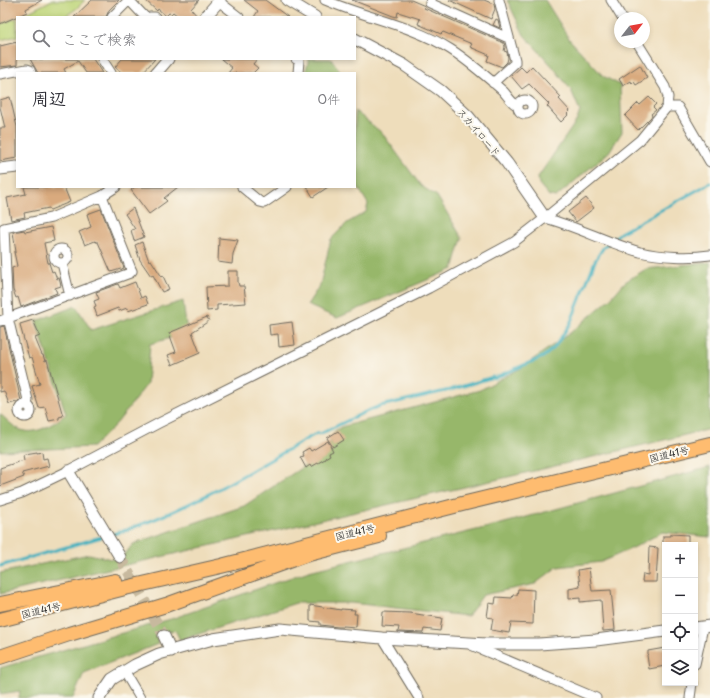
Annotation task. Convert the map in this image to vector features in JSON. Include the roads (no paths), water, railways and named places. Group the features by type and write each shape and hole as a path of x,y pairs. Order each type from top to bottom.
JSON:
{"highway":[{"name":"国道41号","path":"0,620 710,444"},
{"name":"国道41号","path":"0,625 467,508 710,449"},
{"path":"0,657 69,634 166,605 305,555 391,532 446,514"},
{"path":"0,604 185,568 221,566"}],"street":[{"path":"113,16 129,0 144,16"},
{"path":"206,16 218,0 238,16"},
{"path":"288,0 313,16"},
{"path":"325,0 396,25 437,42 464,59 505,94 514,105 518,106"},
{"path":"431,0 430,4 508,38"},
{"path":"493,83 515,62 499,0"},
{"path":"612,0 619,12"},
{"name":"スカイロード","path":"356,40 404,65 441,91 468,116 507,163 545,218"},
{"path":"0,500 22,493 68,471 173,416 442,281 514,242 640,140 667,107 668,96 665,87 641,48"},
{"path":"103,60 110,72"},
{"path":"157,72 167,60"},
{"path":"297,60 299,62 298,72"},
{"path":"0,74 27,69 31,72"},
{"path":"667,107 678,107 710,162"},
{"path":"0,169 16,167"},
{"path":"27,405 28,400 4,320 4,228 51,218 102,196 114,188"},
{"path":"243,188 260,202 264,202 285,188"},
{"path":"4,320 132,271 102,196"},
{"path":"545,218 641,252 670,256 698,257 710,255"},
{"path":"62,263 70,296"},
{"path":"68,471 120,557"},
{"path":"698,650 703,627"},
{"path":"99,698 112,679 147,659 214,639 280,629 382,638 487,644 539,644 596,640 662,631"},
{"path":"164,636 171,651"},
{"path":"382,638 419,698"},
{"path":"465,643 596,698"},
{"path":"124,671 140,698"},
{"path":"690,698 692,686"}],"waterway":[{"path":"110,535 163,516 214,492 312,436 318,433 320,434 380,406 450,390 493,377 494,378 543,357 554,348 570,324 595,261 603,248 620,233 710,183"},
{"path":"0,566 105,536"}],"tunnel":[{"path":"120,557 164,636"}]}
